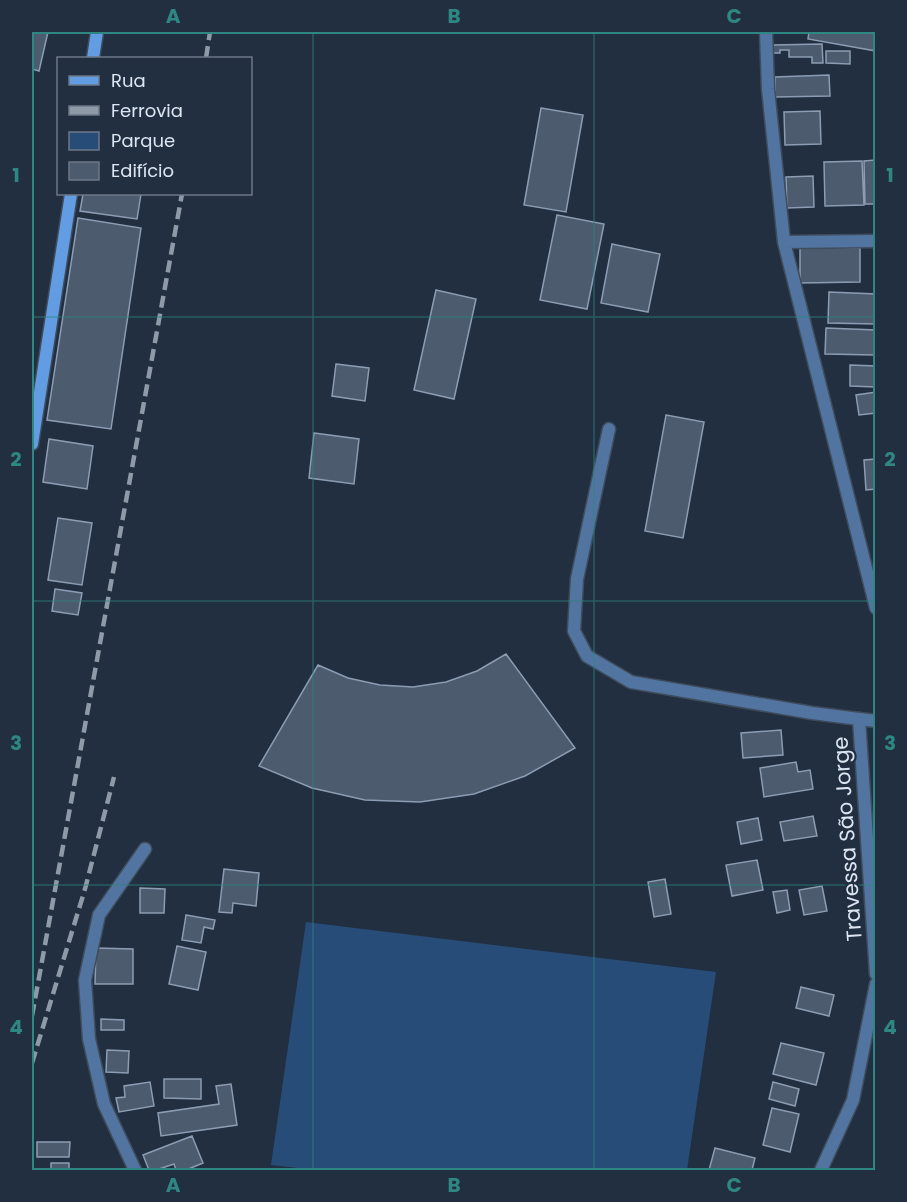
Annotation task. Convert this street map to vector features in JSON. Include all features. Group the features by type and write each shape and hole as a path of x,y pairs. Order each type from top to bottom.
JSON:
{"main road":[{"path":"93,57 97,32"},
{"path":"32,444 71,195"}],"street":[{"path":"766,32 768,89 784,242 876,608"},
{"path":"784,242 876,241"},
{"path":"609,429 578,579 573,631 587,656 631,682 859,719"},
{"name":"Travessa São Jorge","path":"876,721 859,719 876,974"},
{"path":"135,1170 104,1104 89,1039 85,980 99,915 145,849"},
{"path":"822,1170 853,1100 876,984"}],"green space":[{"path":"306,922 716,972 687,1170 316,1170 271,1165"}],"building":[{"path":"32,32 48,32 39,71 32,69"},
{"path":"809,32 876,32 876,51 808,39"},
{"path":"822,44 823,63 812,63 812,57 789,57 789,50 773,53 773,45"},
{"path":"826,51 850,51 850,64 826,63"},
{"path":"829,75 830,96 775,97 775,77"},
{"path":"541,108 583,115 566,212 524,205"},
{"path":"820,111 821,144 785,145 784,112"},
{"path":"876,160 876,204 865,204 864,161"},
{"path":"862,161 864,205 825,206 824,162"},
{"path":"813,176 814,207 787,208 786,177"},
{"path":"83,195 141,195 137,219 80,211"},
{"path":"557,215 604,224 587,309 540,300"},
{"path":"78,218 141,228 111,429 47,420"},
{"path":"612,244 660,254 648,312 601,303"},
{"path":"800,248 860,248 860,282 800,283"},
{"path":"436,290 476,299 454,399 414,390"},
{"path":"829,292 876,294 876,324 828,323"},
{"path":"826,328 876,330 875,355 825,354"},
{"path":"336,364 369,368 365,401 332,396"},
{"path":"850,365 876,366 876,387 850,386"},
{"path":"876,392 876,413 859,415 856,395"},
{"path":"666,415 704,422 683,538 645,531"},
{"path":"314,433 359,439 354,484 309,478"},
{"path":"49,439 93,446 87,489 43,482"},
{"path":"876,459 876,489 866,490 864,460"},
{"path":"58,518 92,523 82,585 48,580"},
{"path":"55,589 82,593 78,615 52,611"},
{"path":"506,654 575,748 525,776 474,794 420,802 365,800 312,788 259,766 318,665 348,678 380,685 413,687 446,682 477,671"},
{"path":"781,730 783,755 743,758 741,733"},
{"path":"796,762 798,772 810,770 813,789 764,797 760,768"},
{"path":"813,816 817,836 784,841 780,822"},
{"path":"758,818 762,840 741,844 737,822"},
{"path":"757,860 763,890 732,896 726,865"},
{"path":"224,869 259,873 256,906 233,903 232,913 219,912"},
{"path":"665,879 671,914 654,917 648,882"},
{"path":"822,886 827,911 804,915 799,890"},
{"path":"140,888 165,889 164,913 140,913"},
{"path":"787,890 790,910 777,913 773,892"},
{"path":"186,915 215,920 213,929 204,927 201,943 182,940"},
{"path":"177,946 206,952 198,990 169,984"},
{"path":"96,948 133,949 133,984 95,984"},
{"path":"801,987 834,995 829,1016 796,1008"},
{"path":"101,1019 124,1020 124,1030 101,1030"},
{"path":"781,1043 824,1053 816,1085 773,1074"},
{"path":"107,1050 129,1051 128,1073 106,1072"},
{"path":"164,1079 201,1079 201,1099 164,1098"},
{"path":"150,1082 154,1106 119,1112 116,1098 125,1097 124,1086"},
{"path":"773,1082 799,1089 795,1106 769,1099"},
{"path":"231,1084 237,1125 161,1136 158,1113 219,1104 216,1086"},
{"path":"772,1108 799,1114 790,1152 763,1145"},
{"path":"192,1136 203,1163 186,1170 176,1170 174,1164 149,1170 143,1155"},
{"path":"37,1142 70,1142 69,1157 37,1157"},
{"path":"715,1148 755,1158 752,1170 709,1170"},
{"path":"51,1163 69,1163 69,1170 51,1170"}],"railway":[{"path":"206,57 210,32"},
{"path":"32,1016 182,195"},
{"path":"32,1063 85,889 114,777"}]}
